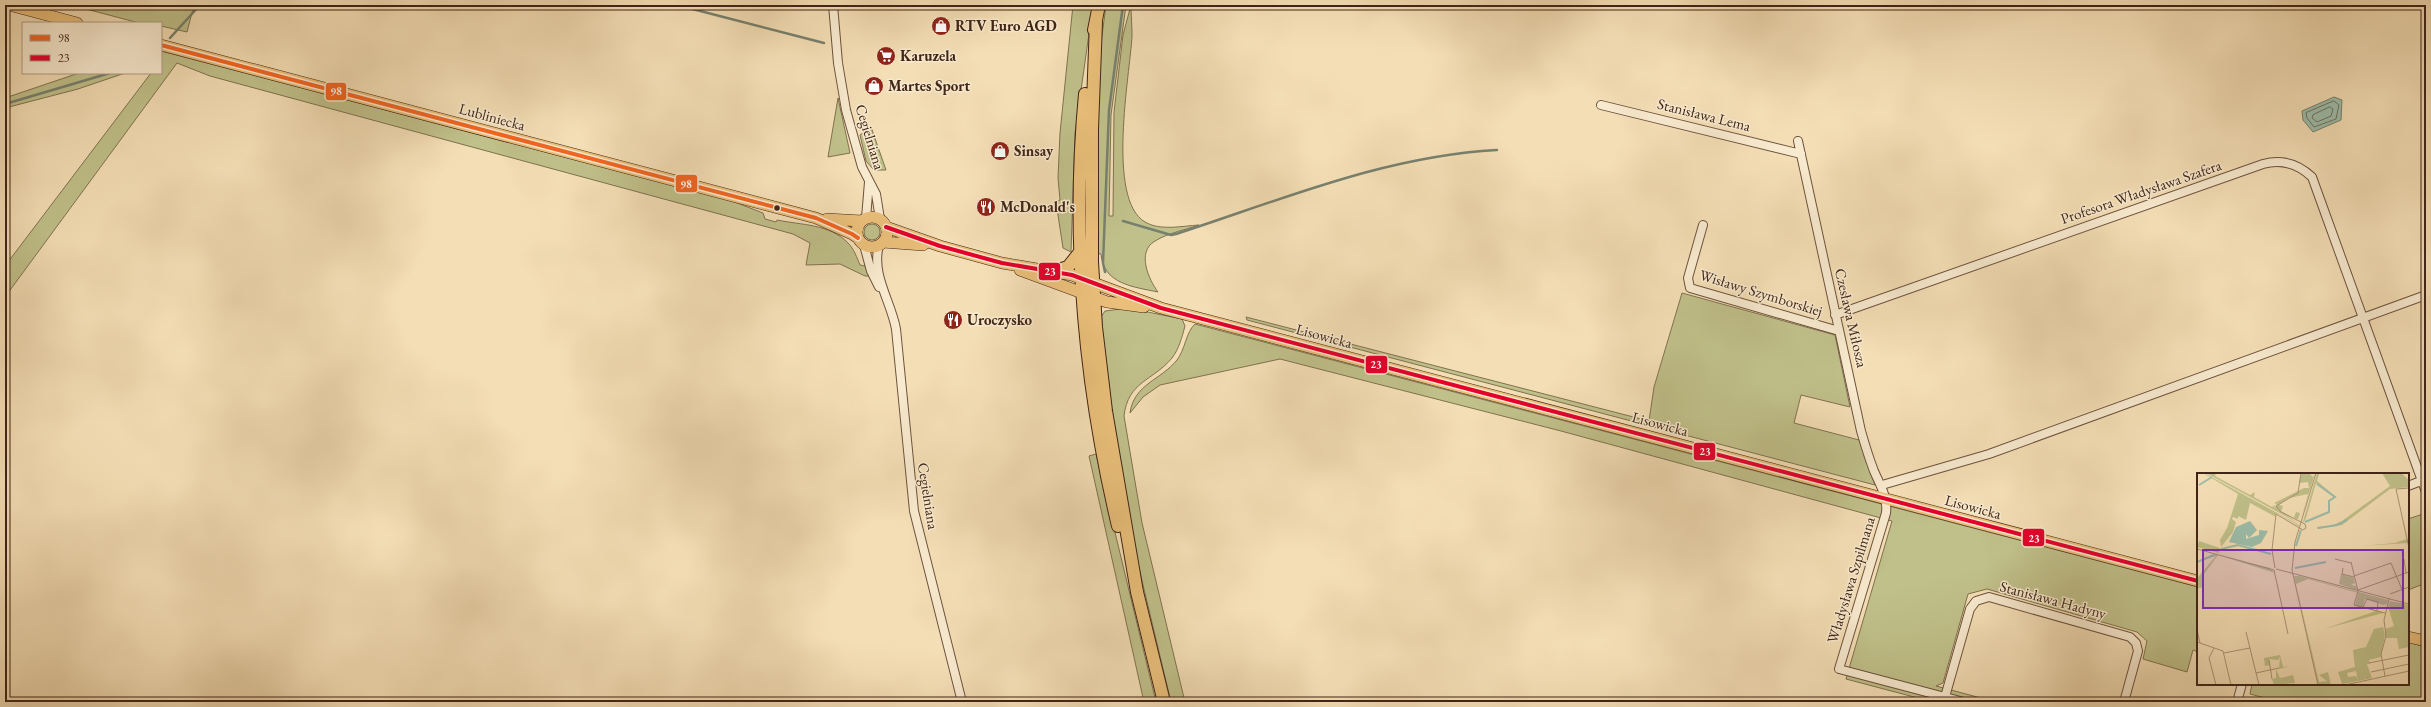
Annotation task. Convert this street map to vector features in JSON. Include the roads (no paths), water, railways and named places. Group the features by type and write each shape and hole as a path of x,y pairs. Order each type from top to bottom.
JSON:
{"highway":[{"path":"1098,5 1089,63 1080,153 1081,279 1087,365 1094,408 1108,484 1131,577 1137,592"},
{"path":"1096,22 1092,129 1094,297 1106,411 1137,592 1164,702"},
{"path":"1055,271 1068,267 1080,252"}],"main road":[{"path":"9,5 73,22"},
{"name":"Lubliniecka","path":"162,45 816,218 852,234 861,242"},
{"name":"Lubliniecka","path":"816,218 864,219"},
{"path":"864,219 883,223 887,235 881,244 871,247 861,242 857,229 864,219"},
{"name":"Lisowicka","path":"883,223 940,246 1002,263 1055,271 1161,308 2197,581"},
{"name":"Lisowicka","path":"881,244 940,246"},
{"name":"Lisowicka","path":"1002,263 1040,279 1111,303 1161,308"},
{"path":"2409,637 2426,642"}],"street":[{"name":"Cegielniana","path":"833,5 838,63 846,110 860,162 876,194 883,223"},
{"name":"Stanisława Lema","path":"1601,104 1801,154"},
{"name":"Czesława Miłosza","path":"1798,141 1835,315 1864,440 1875,472 1882,485 1885,499"},
{"name":"Profesora Władysława Szafera","path":"1835,315 2276,161 2291,164 2312,177 2424,480 2426,492"},
{"name":"Cegielniana","path":"864,219 869,201 869,181"},
{"name":"Wisławy Szymborskiej","path":"1702,225 1688,278 1690,288 1839,331"},
{"name":"Cegielniana","path":"861,242 874,278 884,292 891,306 896,329 914,511 962,702"},
{"name":"Cegielniana","path":"881,244 877,262 884,292"},
{"path":"1882,485 1989,454 2426,295"},
{"path":"2409,486 2424,480"},
{"name":"Władysława Szpilmana","path":"1885,499 1886,513 1839,669 1946,697"},
{"name":"Stanisława Hadyny","path":"1946,697 1970,609 1976,601 1990,597 2127,635 2134,639 2138,651 2124,702"},
{"path":"2237,702 2242,685"},
{"path":"1946,697 1964,702"}],"water":[{"path":"2334,97 2342,100 2341,120 2313,132 2303,120 2302,111"}],"waterway":[{"path":"170,38 200,5"},
{"path":"677,5 824,43"},
{"path":"1105,272 1103,263 1109,110 1123,5"},
{"path":"5,104 107,74"},
{"path":"1123,221 1171,235 1294,194 1374,170 1455,154 1497,150"}],"place":[{"name":"RTV Euro AGD","path":"941,26"},
{"name":"Karuzela","path":"886,56"},
{"name":"Martes Sport","path":"874,86"},
{"name":"Sinsay","path":"1000,151"},
{"name":"McDonald's","path":"986,207"},
{"name":"Uroczysko","path":"953,320"}]}
